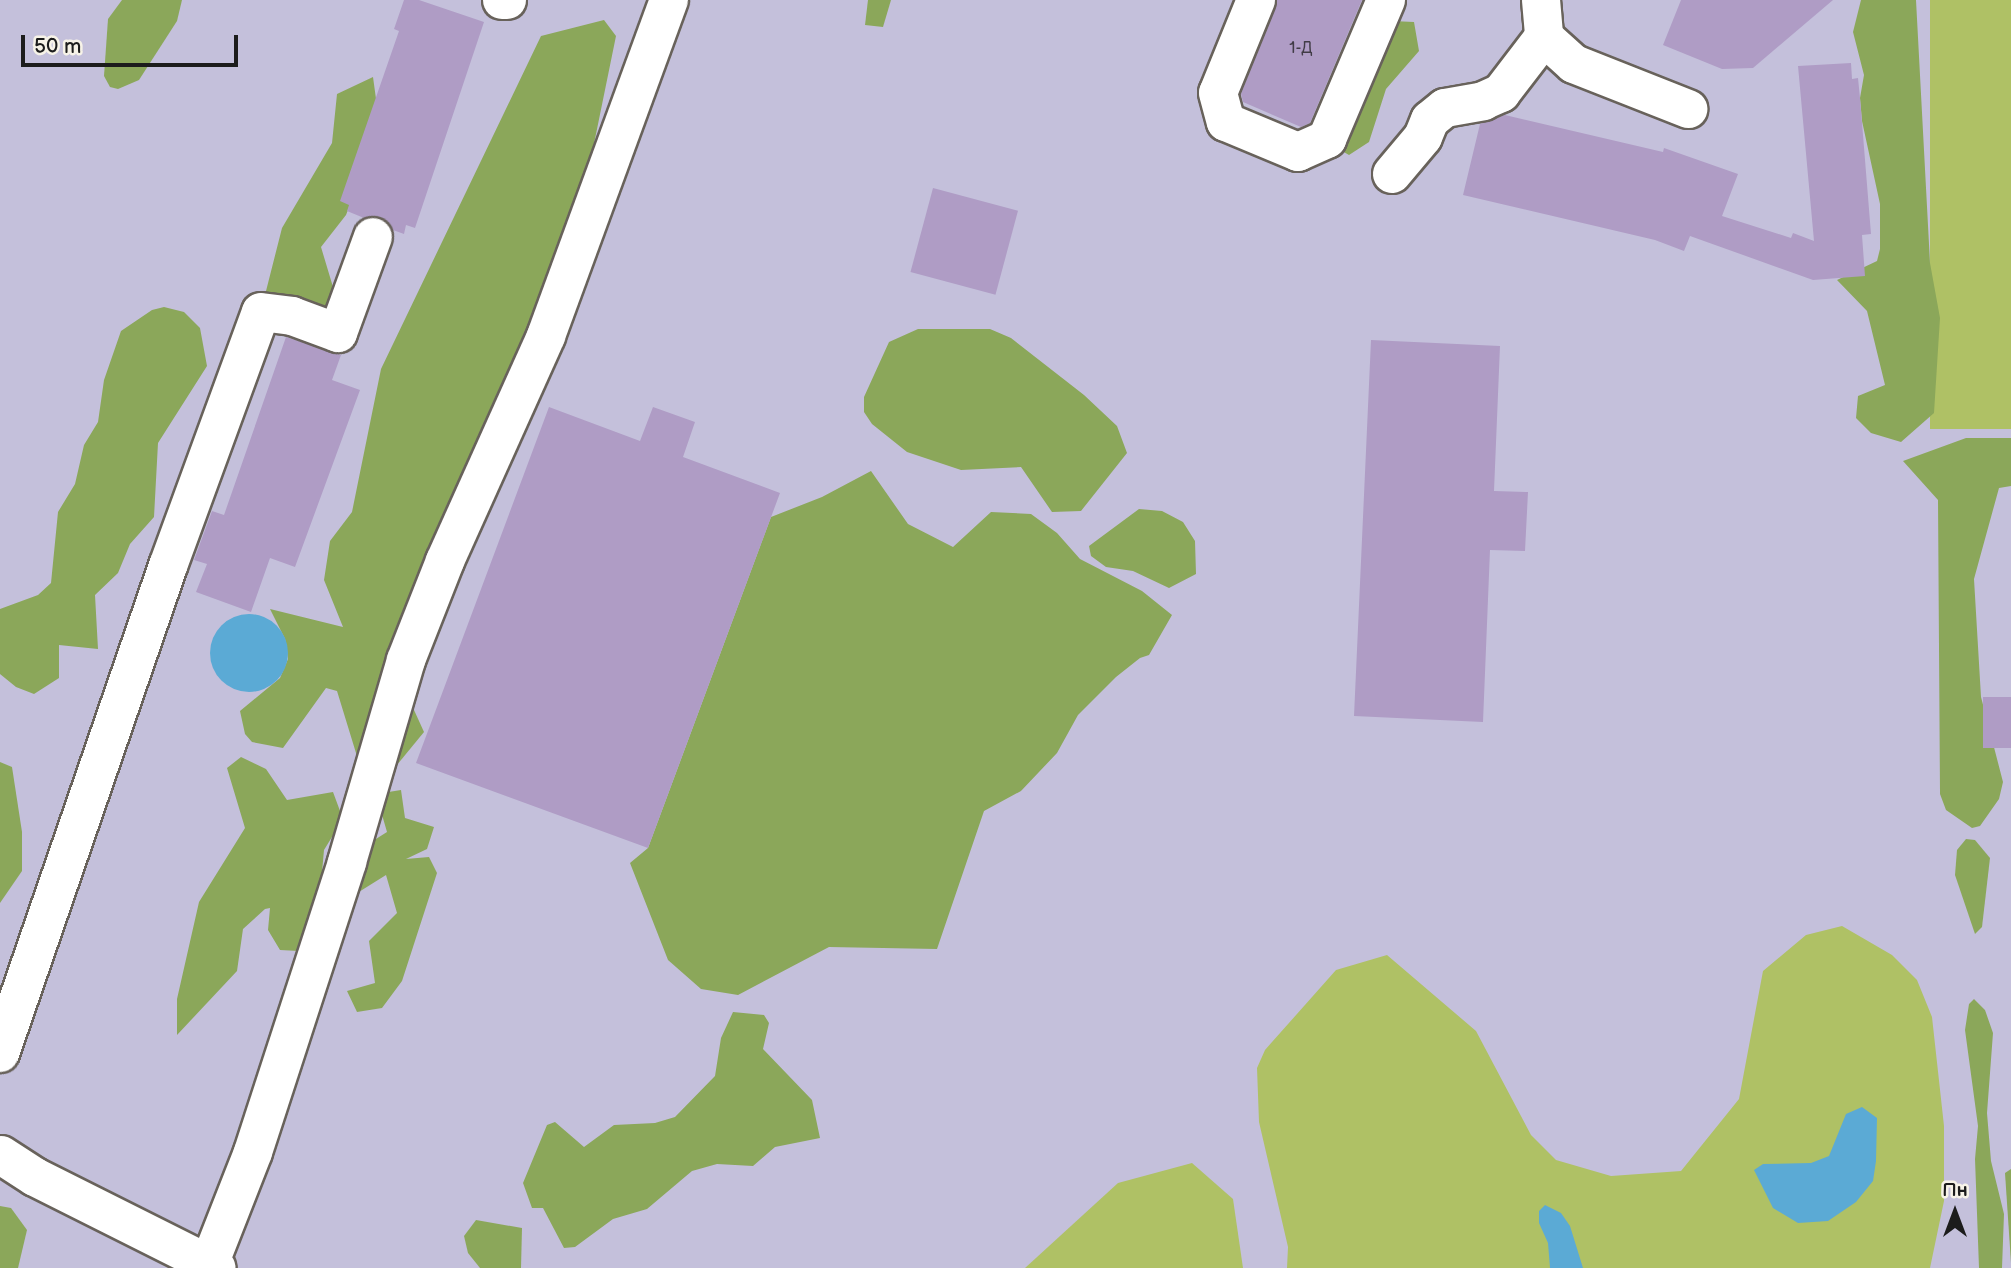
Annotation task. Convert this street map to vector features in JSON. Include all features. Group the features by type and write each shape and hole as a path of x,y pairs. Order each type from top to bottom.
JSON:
{"street":[{"path":"0,1154 46,1183 214,1265 347,862 406,660 445,561 546,336 670,0"},
{"path":"1256,0 1218,93 1226,122 1298,152 1327,139 1386,0"},
{"path":"1392,173 1423,137 1430,120 1445,108 1483,101 1501,93 1543,18 1574,64 1688,109"},
{"path":"0,1053 168,566 261,312 292,316 338,333 373,237"}],"shaded area":[{"path":"0,0 2011,0 2011,1268 0,1268"}],"green space":[{"path":"122,0 182,0 177,21 139,80 118,89 110,87 104,76 108,19"},
{"path":"868,0 891,0 883,27 865,25"},
{"path":"1861,0 1916,0 1930,263 1940,318 1934,413 1901,442 1871,433 1856,418 1858,396 1885,385 1867,311 1837,280 1877,261 1880,249 1880,204 1862,121 1860,98 1864,75 1853,32"},
{"path":"1930,0 2011,0 2011,429 1930,429"},
{"path":"604,20 616,36 566,281 360,766 337,691 326,688 283,748 252,742 245,734 240,711 280,678 288,659 285,639 270,609 343,627 324,580 330,541 352,512 381,369 541,36"},
{"path":"1392,21 1414,22 1419,51 1386,89 1369,142 1349,155 1342,151 1346,118"},
{"path":"373,77 380,128 346,215 321,247 336,297 331,319 265,295 282,228 332,143 337,94"},
{"path":"164,307 184,312 200,328 207,366 158,443 154,517 130,544 118,573 95,595 98,649 59,645 59,678 34,694 16,687 0,674 0,609 38,595 51,583 58,512 75,484 84,445 98,422 104,380 121,331 152,310"},
{"path":"918,329 990,329 1011,338 1084,395 1117,426 1127,453 1081,511 1052,512 1021,467 961,470 907,452 872,424 864,412 864,397 889,342"},
{"path":"1966,438 2011,438 2011,486 1999,488 1974,579 1981,697 2003,782 1999,799 1980,826 1972,828 1946,810 1940,794 1938,500 1903,461"},
{"path":"871,471 908,524 953,547 991,512 1031,514 1057,533 1080,559 1142,591 1172,615 1149,655 1140,658 1116,677 1078,715 1057,753 1021,791 984,811 937,949 829,947 738,995 701,989 668,960 630,863 648,848 771,517 822,497"},
{"path":"1139,509 1162,511 1183,522 1195,541 1196,574 1169,588 1133,571 1106,567 1091,556 1089,546"},
{"path":"409,699 424,732 392,771"},
{"path":"241,757 266,769 287,800 333,792 343,819 324,850 316,939 299,951 280,950 268,930 270,908 265,909 243,929 237,971 177,1035 177,999 199,902 245,828 227,768"},
{"path":"0,762 12,767 22,832 22,871 0,903"},
{"path":"401,790 405,818 434,827 427,849 406,859 429,857 437,873 402,981 382,1008 357,1012 347,991 375,983 369,941 397,913 386,875 354,895 360,849 387,832 376,794"},
{"path":"1966,839 1975,840 1990,858 1982,927 1975,934 1955,875 1957,850"},
{"path":"1842,926 1892,955 1917,980 1932,1017 1944,1126 1944,1201 1930,1268 1287,1268 1288,1247 1259,1122 1257,1068 1265,1050 1336,970 1387,955 1476,1031 1531,1135 1556,1160 1611,1176 1681,1171 1739,1099 1763,971 1806,935"},
{"path":"1974,999 1985,1010 1993,1033 1987,1113 1991,1161 2004,1214 2002,1268 1979,1268 1975,1159 1978,1126 1965,1030 1969,1004"},
{"path":"733,1012 764,1015 769,1023 763,1049 812,1100 820,1138 775,1147 753,1166 717,1164 692,1171 647,1209 613,1219 575,1247 564,1248 543,1208 532,1208 523,1183 547,1125 555,1122 584,1147 614,1125 655,1123 675,1117 715,1076 721,1038"},
{"path":"1192,1163 1233,1199 1243,1268 1025,1268 1118,1183"},
{"path":"2011,1169 2011,1263 2005,1173"},
{"path":"0,1206 11,1208 27,1230 18,1268 0,1268"},
{"path":"476,1220 522,1228 521,1268 480,1268 468,1253 464,1236"}],"water":[{"path":"249,614 264,617 277,625 285,638 288,653 285,668 277,681 264,689 249,692 234,689 221,681 213,668 210,653 213,638 221,625 234,617"},
{"path":"1862,1107 1877,1118 1876,1161 1873,1181 1856,1202 1828,1221 1798,1223 1773,1208 1754,1170 1763,1164 1811,1163 1829,1156 1846,1114"},
{"path":"1545,1205 1561,1213 1570,1226 1583,1268 1550,1268 1548,1243 1539,1223 1539,1211"}],"building":[{"path":"404,0 419,0 484,22 415,228 406,225 404,234 393,230 381,217 364,218 347,211 349,205 340,201 399,31 394,29"},
{"path":"1277,0 1362,0 1310,123 1301,127 1243,102 1241,94"},
{"path":"1681,0 1833,0 1753,68 1722,69 1663,45"},
{"path":"1851,63 1852,79 1858,78 1871,234 1862,235 1865,276 1813,280 1690,236 1684,251 1655,240 1463,195 1480,124 1505,115 1663,152 1664,148 1738,174 1722,216 1791,238 1793,233 1814,241 1798,66"},
{"path":"933,188 1018,211 995,295 910,272"},
{"path":"286,337 341,355 332,380 360,390 295,567 270,558 251,612 196,592 207,564 194,560 212,511 224,515"},
{"path":"1371,340 1500,346 1494,491 1528,492 1525,551 1490,550 1483,722 1354,716"},
{"path":"549,407 640,441 653,407 695,422 683,457 780,493 648,848 416,763"},
{"path":"1983,697 2011,697 2011,748 1983,748"}]}
